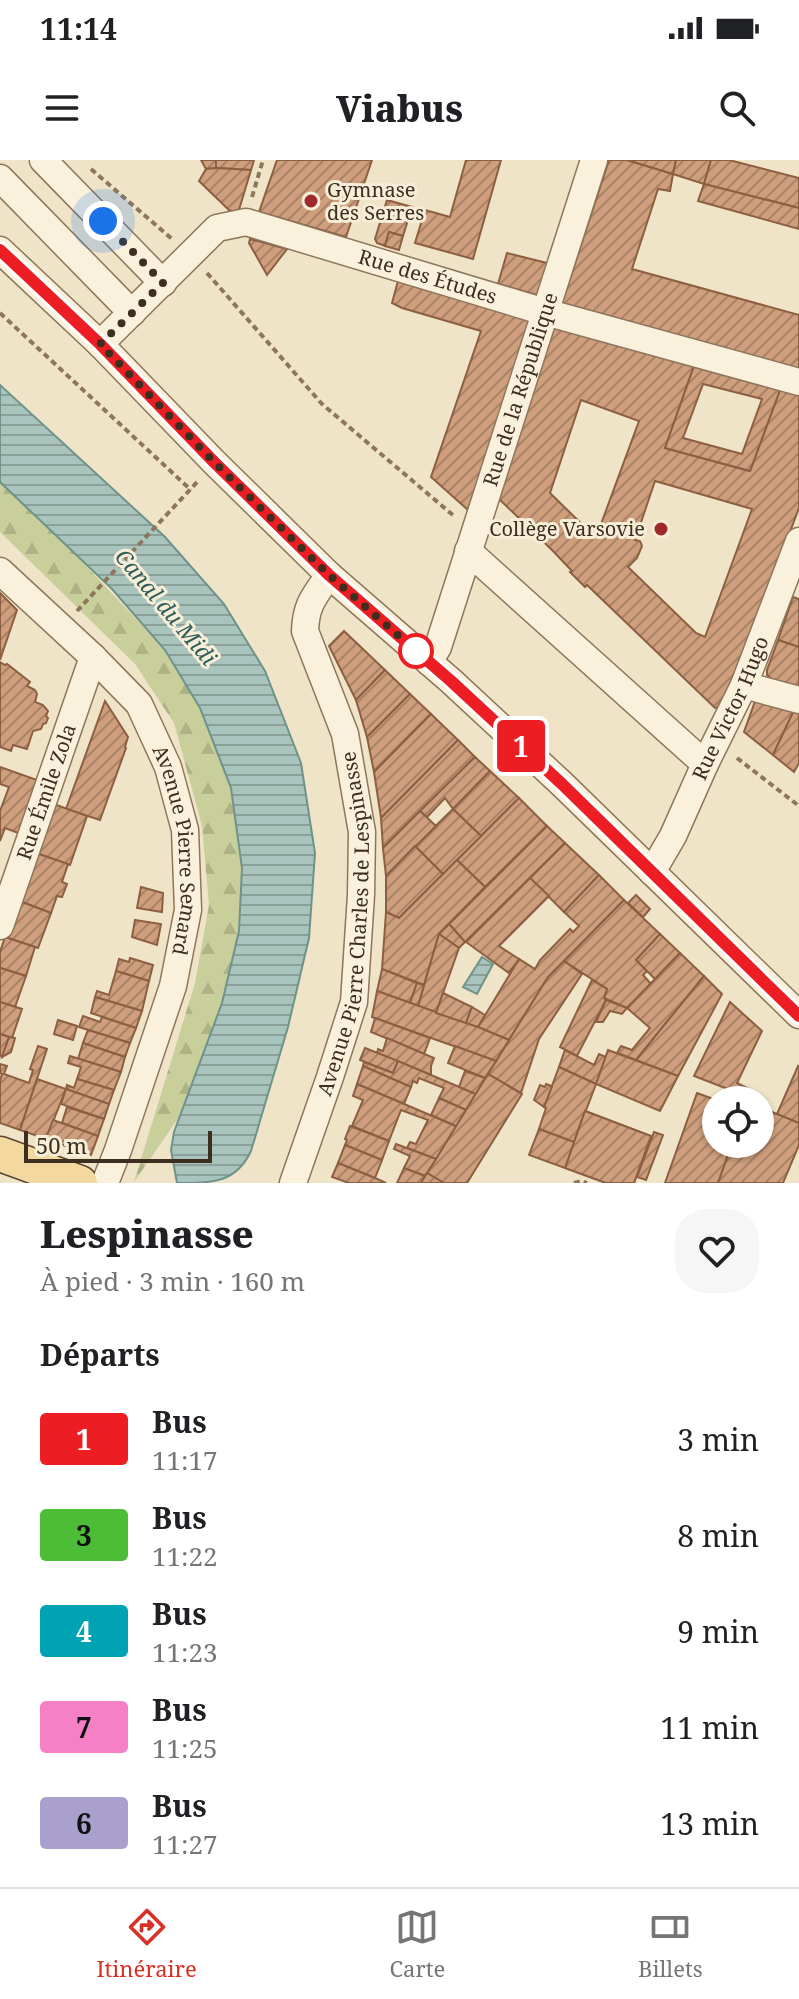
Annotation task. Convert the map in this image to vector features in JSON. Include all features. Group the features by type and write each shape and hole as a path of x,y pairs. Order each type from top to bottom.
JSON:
{"main road":[{"path":"0,1154 80,1183"}],"street":[{"path":"43,160 163,283"},
{"name":"Rue de la République","path":"429,662 438,647 594,160"},
{"path":"0,178 132,313"},
{"path":"100,344 217,228 246,222"},
{"name":"Rue des Études","path":"246,222 545,312 799,382"},
{"path":"0,250 100,344 329,575 562,784 799,1015"},
{"name":"Rue Victor Hugo","path":"652,872 673,836 744,685 799,541"},
{"path":"471,542 710,753"},
{"name":"Avenue Pierre Semard","path":"0,571 139,704 168,767 185,830 188,910 173,986 105,1183"},
{"name":"Avenue Pierre Charles de Lespinasse","path":"293,1183 354,1002 361,895 362,832 345,734 305,631 306,613 311,601 329,575"},
{"name":"Rue Émile Zola","path":"0,926 93,657"},
{"path":"744,685 799,700"}],"path":[{"path":"246,222 263,160"},
{"path":"91,169 190,255 322,404 471,542"},
{"path":"0,313 191,490 77,610"},
{"path":"710,753 799,806"},
{"path":"574,1183 587,1183"}],"green space":[{"path":"0,482 75,554 165,650 200,708 231,788 242,868 239,931 222,1003 182,1113 134,1182 195,983 209,905 202,826 174,723 135,664 0,532"}],"water":[{"name":"Canal du Midi","path":"0,385 165,537 224,604 265,671 301,763 315,853 309,938 288,1027 251,1151 238,1170 222,1179 177,1183 171,1150 174,1132 222,1003 239,931 242,868 231,788 200,708 165,650 112,589 0,482"},
{"path":"482,957 493,964 477,994 463,987"}],"building":[{"path":"201,160 216,160 216,168 206,169"},
{"path":"216,160 254,160 251,170 216,168"},
{"name":"Gymnase des Serres","path":"277,160 372,160 346,237 259,212"},
{"path":"466,160 501,160 473,259 415,243 425,210 450,217"},
{"path":"609,160 627,160 673,174 670,191 658,189 632,269 799,315 799,369 562,303"},
{"path":"627,160 676,160 673,174"},
{"path":"676,160 711,160 704,184 673,174"},
{"path":"711,160 729,160 799,178 799,208 704,184"},
{"path":"206,169 251,170 238,213 229,210 199,181"},
{"path":"704,184 799,208 799,229 698,201"},
{"path":"387,200 412,207 403,236 389,232 385,246 375,239"},
{"path":"389,232 403,236 399,250 385,246"},
{"path":"250,239 287,249 267,275 249,243"},
{"path":"507,253 551,264 541,296 498,284"},
{"path":"398,281 533,319 468,510 431,477 481,331 392,303"},
{"name":"Collège Varsovie","path":"560,325 799,394 799,508 724,706 715,708 587,585 585,587 497,497 552,329","holes":["694,366 780,390 750,471 665,448","581,400 639,421 601,524 593,535 550,493","655,481 752,509 705,637 696,633 628,567 637,558 642,546 640,541 635,540"]},
{"path":"694,366 780,390 750,471 665,448","holes":["703,384 762,399 742,454 683,438"]},
{"path":"0,593 17,610 0,660"},
{"path":"793,597 799,599 799,647 778,640"},
{"path":"344,631 385,670 356,700 329,646"},
{"path":"778,640 799,647 799,687 767,675"},
{"path":"0,662 30,682 27,686 37,694 35,702 48,711 46,723 41,729 33,731 27,749 13,745 11,751 0,747"},
{"path":"385,670 410,694 367,737 356,700"},
{"path":"758,693 796,706 773,755 744,732"},
{"path":"410,694 431,714 374,772 367,737"},
{"path":"105,701 128,737 100,820 66,809"},
{"path":"796,706 799,707 799,763 794,772 773,755"},
{"path":"431,714 458,740 381,818 374,772"},
{"path":"458,740 475,757 383,848 381,818"},
{"path":"475,757 490,771 453,809 445,798 427,817 420,811"},
{"path":"0,767 40,781 21,834 5,828 0,841 0,811 9,787 0,784"},
{"path":"490,771 519,798 481,836 453,809"},
{"path":"519,798 547,826 485,887 457,860"},
{"path":"51,803 87,816 70,865 33,852"},
{"path":"453,809 481,836 443,874 415,846"},
{"path":"420,811 436,826 386,876 383,848"},
{"path":"547,826 565,843 465,942 449,924"},
{"path":"565,843 599,875 564,912 530,878"},
{"path":"415,846 443,874 399,918 386,912 386,876"},
{"path":"33,852 68,864 62,882 67,884 62,897 57,896 51,913 17,900"},
{"path":"457,860 485,887 439,934 424,985 382,969 386,912 399,918"},
{"path":"599,875 624,900 548,977 509,1040 478,1027 519,959 535,969 570,929 573,932 579,926 564,912"},
{"path":"530,878 549,896 499,946 519,959 509,973 466,942"},
{"path":"141,887 163,893 162,912 137,908"},
{"path":"636,895 650,909 643,917 628,903"},
{"path":"17,900 51,913 38,948 5,937"},
{"path":"624,900 660,934 636,960 647,971 643,975 651,984 627,1008 604,998 607,989 564,961"},
{"path":"135,920 161,924 157,945 132,937"},
{"path":"449,924 465,942 459,948 439,934"},
{"path":"439,934 459,948 436,1013 418,1006"},
{"path":"660,934 680,953 655,979 636,960"},
{"path":"5,937 35,947 26,976 0,968 0,952"},
{"path":"680,953 704,976 636,1060 617,1053 621,1046 632,1050 650,1028 627,1008"},
{"path":"130,958 153,965 149,981 116,971 119,959 129,962"},
{"path":"564,961 582,974 539,1039 521,1093 488,1074 548,977"},
{"path":"0,968 26,976 15,1007 0,1002"},
{"path":"382,969 417,983 410,1003 377,991"},
{"path":"116,971 149,981 142,1011 95,997 97,991 109,995"},
{"path":"704,976 722,994 678,1076 636,1060"},
{"path":"592,980 607,989 606,1000 577,1056 560,1047"},
{"path":"417,983 424,985 418,1006 410,1003"},
{"path":"377,991 509,1040 496,1061 372,1017"},
{"path":"443,993 472,1007 466,1023 436,1013"},
{"path":"95,997 142,1011 136,1028 91,1013"},
{"path":"606,1000 627,1008 622,1014 610,1011 603,1022 596,1022"},
{"path":"0,1002 22,1009 12,1038 0,1034"},
{"path":"730,1002 762,1031 737,1083 743,1086 720,1086 694,1076"},
{"path":"472,1007 485,1015 478,1027 466,1023"},
{"path":"83,1016 100,1022 102,1017 136,1028 130,1043 79,1027"},
{"path":"375,1018 430,1038 424,1054 371,1032"},
{"path":"58,1020 77,1026 73,1040 54,1034"},
{"path":"88,1030 130,1043 125,1057 83,1043"},
{"path":"0,1034 9,1037 2,1057 0,1055"},
{"path":"9,1037 15,1038 11,1052 2,1057"},
{"path":"387,1038 434,1058 431,1075 377,1053 378,1049 383,1051"},
{"path":"83,1043 125,1057 121,1072 78,1059"},
{"path":"38,1046 47,1049 20,1130 0,1123 0,1064 7,1066 4,1074 29,1083"},
{"path":"455,1046 496,1061 485,1078 448,1063"},
{"path":"365,1048 398,1061 393,1073 360,1060"},
{"path":"565,1050 594,1065 599,1054 606,1057 596,1084 559,1067"},
{"path":"608,1050 678,1076 660,1111 596,1084"},
{"path":"70,1056 121,1072 114,1090 77,1079 81,1067 68,1063"},
{"path":"398,1061 476,1094 466,1110 439,1098 444,1088 419,1078 417,1083 413,1081 411,1087 363,1066 364,1062 393,1073"},
{"path":"363,1066 411,1087 404,1104 357,1084"},
{"path":"559,1067 596,1084 574,1142 539,1129"},
{"path":"799,1067 799,1123 777,1114"},
{"path":"465,1071 485,1078 476,1094 459,1087"},
{"path":"488,1074 522,1094 467,1183 444,1183 427,1173"},
{"path":"37,1079 66,1089 46,1139 20,1130"},
{"path":"77,1079 114,1090 109,1104 66,1089 67,1085 74,1088"},
{"path":"357,1084 456,1126 436,1159 407,1148 410,1142 416,1144 428,1120 401,1110 389,1141 352,1126 363,1100 353,1096"},
{"path":"546,1084 552,1086 544,1107 534,1100 540,1085 545,1087"},
{"path":"66,1089 109,1104 104,1119 61,1104"},
{"path":"697,1093 702,1095 702,1158 727,1158 718,1183 665,1183"},
{"path":"439,1098 466,1110 456,1126 431,1115"},
{"path":"67,1107 104,1119 98,1136 62,1123"},
{"path":"585,1111 651,1136 634,1183 606,1183 565,1168"},
{"path":"585,1111 651,1136 634,1183 606,1183 565,1168"},
{"path":"774,1113 799,1123 799,1145 783,1183 718,1183 727,1158 774,1158"},
{"path":"53,1120 98,1136 91,1155 46,1139"},
{"path":"350,1126 389,1141 382,1160 345,1145"},
{"path":"539,1129 574,1142 565,1168 529,1155"},
{"path":"654,1132 663,1135 646,1180 637,1177"},
{"path":"396,1144 436,1159 425,1176 404,1168 410,1156 394,1149"},
{"path":"345,1145 382,1160 375,1178 338,1163"},
{"path":"338,1163 386,1183 349,1183 332,1177"},
{"path":"404,1168 425,1176 421,1183 397,1183"},
{"path":"427,1173 444,1183 421,1183"}],"bus line":[{"name":"1","path":"0,250 100,344 329,575 451,681 562,784 799,1016"}],"place":[{"name":"Gymnase des Serres","path":"311,201"},
{"name":"Collège Varsovie","path":"661,529"}],"route":[{"path":"103,221 163,283 100,344 329,575 416,651"}]}
